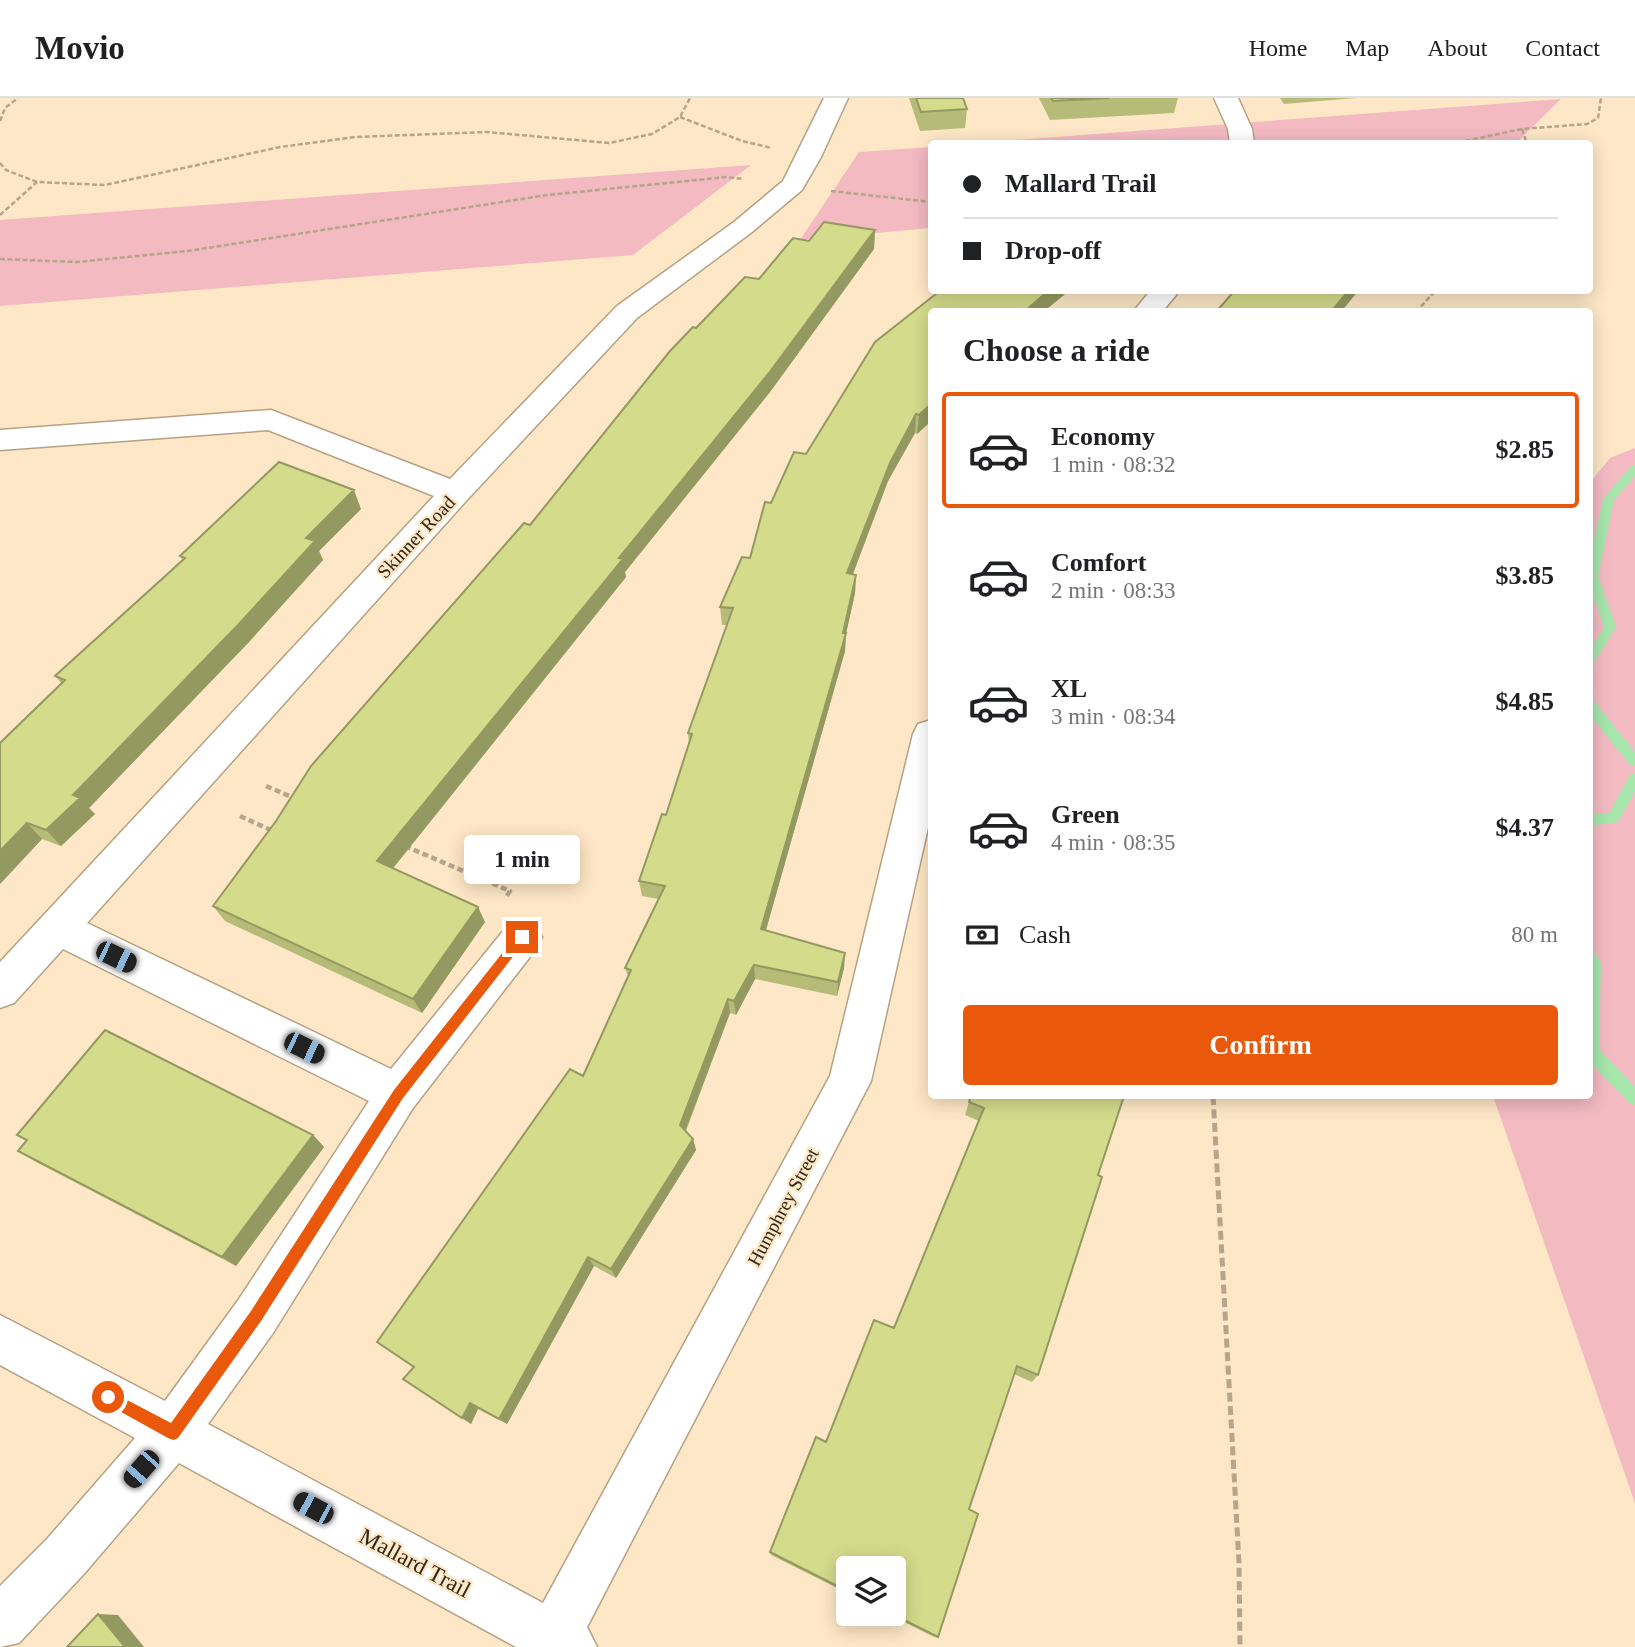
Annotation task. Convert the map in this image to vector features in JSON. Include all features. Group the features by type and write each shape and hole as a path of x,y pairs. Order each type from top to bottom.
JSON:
{"street":[{"name":"Skinner Road","path":"0,990 455,494 627,312 743,228 793,185 809,157 835,98"},
{"path":"1226,98 1240,129 1241,140"},
{"path":"1150,308 1163,294"},
{"path":"0,440 271,420 455,494"},
{"name":"Humphrey Street","path":"557,1644 850,1081 928,747"},
{"path":"56,927 398,1094"},
{"path":"0,1624 65,1556 173,1432 256,1316 398,1094 522,937"},
{"name":"Mallard Trail","path":"0,1339 557,1644"}],"path":[{"path":"0,121 5,108 18,98"},
{"path":"0,163 6,170 37,183 105,186 280,147 355,137 486,132 609,143 652,134 680,117 691,98"},
{"path":"1470,140 1522,129 1587,124 1598,118 1601,98"},
{"path":"680,117 742,141 809,157"},
{"path":"1522,129 1526,140"},
{"path":"0,259 77,262 188,251 547,195 726,177 890,200 928,202"},
{"path":"0,215 37,183"},
{"path":"1420,308 1432,294"},
{"path":"266,786 304,803"},
{"path":"240,816 275,832"},
{"path":"394,842 510,891"},
{"path":"1213,1099 1239,1563 1240,1647"}],"shaded area":[{"path":"1561,99 1519,140 1015,140"},
{"path":"928,147 928,228 800,240 859,152"},
{"path":"751,165 633,255 0,306 0,220"},
{"path":"1635,448 1635,1503 1494,1099 1593,1099 1593,479 1610,458"}],"building":[{"path":"916,98 963,98 967,109 921,112"},
{"path":"1051,98 1109,98 1053,101"},
{"path":"824,222 875,230 769,373 619,558 623,559 377,861 478,907 413,999 213,906 276,821 311,766 524,523 530,525 670,351 745,277 759,279 793,238 809,241"},
{"path":"936,294 1044,294 1029,308 928,308 928,407 919,415 916,414 890,463 847,573 856,575 843,633 846,633 761,929 845,953 838,982 754,965 734,1001 728,999 680,1125 693,1139 611,1269 588,1257 499,1419 470,1403 462,1418 403,1379 414,1367 377,1342 570,1069 583,1076 631,970 625,968 665,886 639,881 662,814 666,815 692,734 688,733 733,608 720,607 742,557 750,558 765,502 771,503 794,452 806,454 875,342"},
{"path":"1232,294 1346,294 1334,308 1219,308"},
{"path":"279,462 354,490 306,538 315,541 238,625 73,795 80,798 46,830 27,823 0,851 0,743 65,680 55,676 185,558 180,556"},
{"path":"105,1030 313,1135 222,1257 18,1151 27,1140 17,1135"},
{"path":"970,1099 1123,1099 1098,1175 1102,1177 1038,1375 1017,1366 969,1509 978,1514 938,1637 906,1621 906,1556 836,1556 836,1585 770,1552 816,1437 826,1442 874,1320 894,1328 984,1108 969,1102"},
{"path":"98,1614 125,1647 67,1647"}],"waterway":[{"path":"1593,571 1609,499 1635,469"},
{"path":"1593,579 1610,627 1593,655"},
{"path":"1593,710 1635,761"},
{"path":"1593,820 1613,818 1635,779"},
{"path":"1593,962 1593,993"},
{"path":"1593,1054 1635,1098"}],"route":[{"path":"108,1397 173,1432 256,1316 398,1094 522,937"}]}
